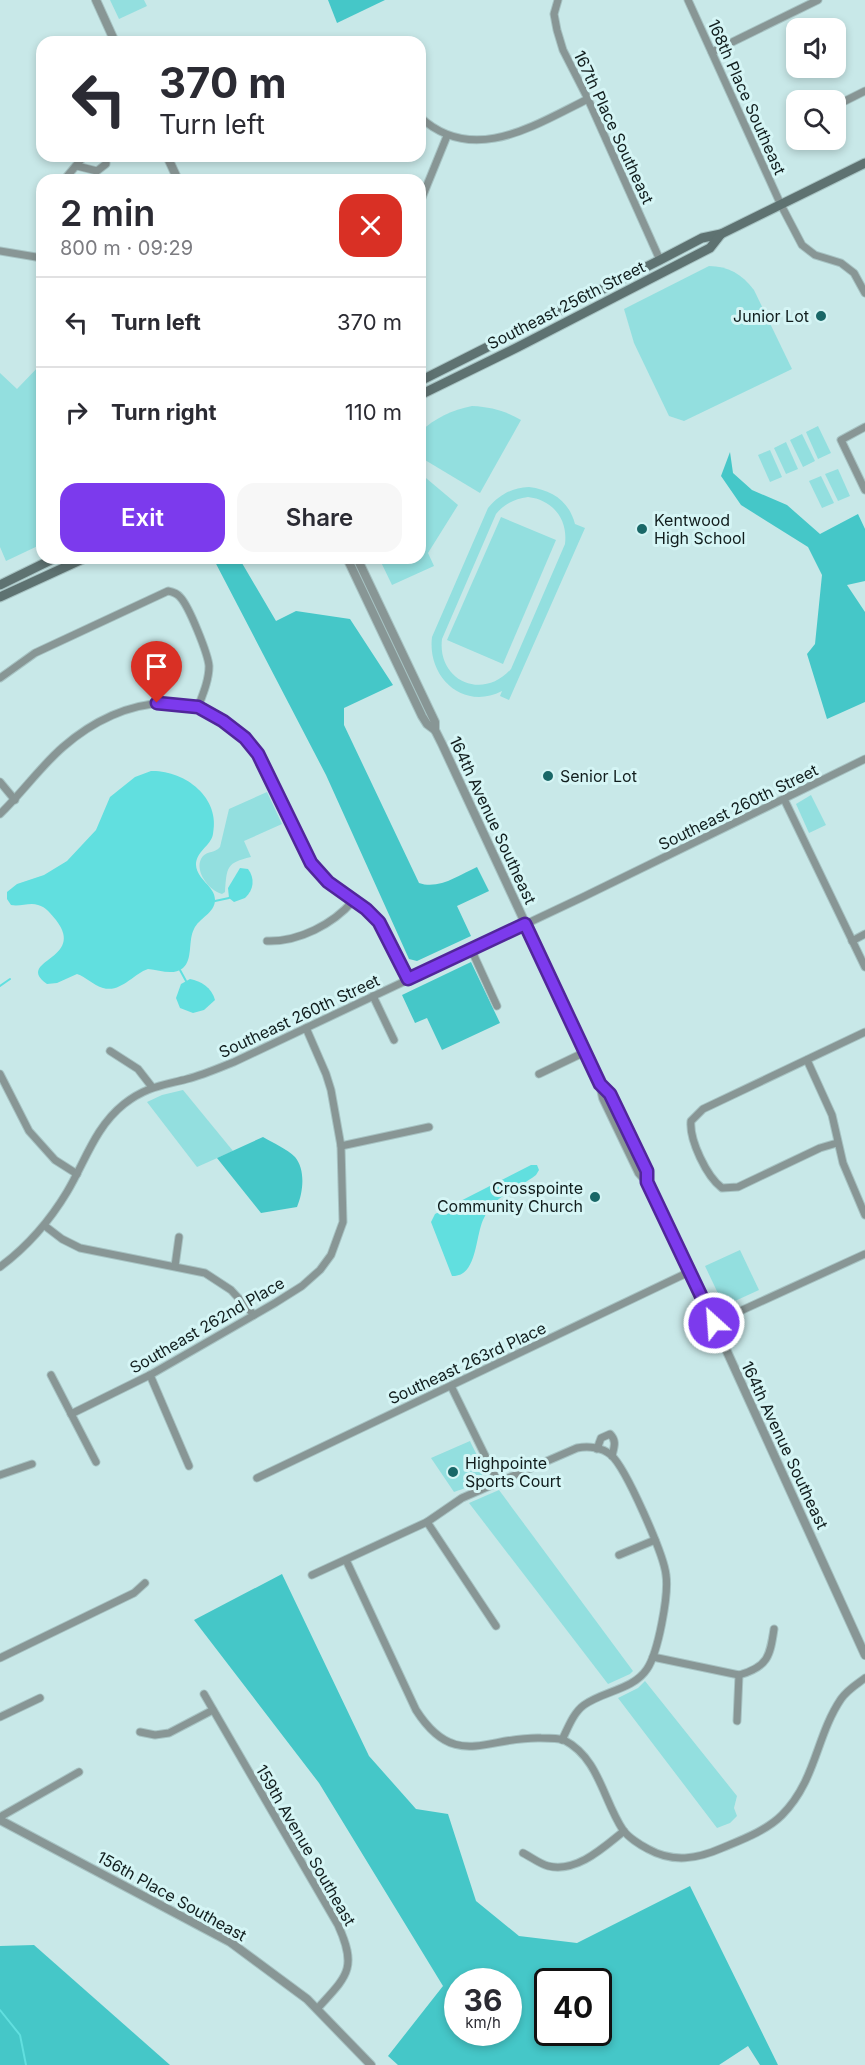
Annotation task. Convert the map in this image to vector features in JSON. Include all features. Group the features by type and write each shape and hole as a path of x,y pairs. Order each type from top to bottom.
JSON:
{"main road":[{"name":"Southeast 256th Street","path":"426,378 702,238 721,234 865,163"},
{"name":"Southeast 256th Street","path":"426,392 710,248 721,234"},
{"path":"477,368 483,357 483,351"},
{"path":"0,585 43,564"},
{"path":"0,597 71,564"}],"street":[{"path":"96,0 112,36"},
{"name":"168th Place Southeast","path":"688,0 781,205 802,244 815,255 841,263 848,268 854,273 865,293"},
{"path":"712,51 804,3 818,0"},
{"name":"167th Place Southeast","path":"558,1 554,14 564,50 660,260"},
{"path":"846,100 865,90"},
{"path":"426,121 447,135 471,141 501,137 524,130 588,99"},
{"path":"426,188 447,135"},
{"path":"70,174 80,162"},
{"path":"77,166 97,171 104,167 105,162"},
{"path":"0,251 36,257"},
{"path":"865,427 841,440 865,490"},
{"name":"164th Avenue Southeast","path":"350,564 422,716 435,730"},
{"name":"164th Avenue Southeast","path":"360,564 435,722 435,730 600,1084 603,1098 639,1173 647,1182 714,1323 865,1655"},
{"path":"0,678 35,653 162,593 173,592 185,603 206,653 209,666 207,682 198,707"},
{"path":"0,814 64,746 106,718 133,707 157,703 198,707 236,729 252,746 311,863 328,882 366,909 379,922 408,979"},
{"name":"Southeast 260th Street","path":"0,1267 18,1254 45,1226 77,1174 98,1133 111,1116 135,1096 152,1087 188,1079 223,1067 865,759"},
{"path":"0,782 15,800"},
{"path":"784,799 865,966"},
{"path":"267,940 294,939 334,920 353,901"},
{"path":"852,940 865,934"},
{"path":"471,949 496,1006"},
{"path":"373,996 394,1040"},
{"name":"Southeast 262nd Place","path":"71,1414 150,1375 302,1286 331,1256 343,1222 341,1146 327,1074 306,1028"},
{"path":"837,1143 820,1148 738,1186 722,1188 713,1181 690,1134 691,1121 703,1109 865,1032"},
{"path":"110,1051 138,1069 152,1087"},
{"path":"539,1074 585,1052"},
{"path":"807,1060 832,1115 837,1143 848,1178 865,1215"},
{"path":"0,1074 29,1131 55,1160 77,1174"},
{"path":"341,1146 429,1127"},
{"path":"45,1226 62,1239 80,1248 205,1274 231,1290 254,1315"},
{"path":"175,1266 179,1237"},
{"path":"714,1323 865,1254"},
{"name":"Southeast 263rd Place","path":"257,1478 689,1272"},
{"path":"51,1375 96,1462"},
{"path":"150,1375 189,1466"},
{"path":"451,1386 498,1482"},
{"path":"597,1449 601,1438 610,1434 615,1440 610,1455"},
{"path":"312,1575 427,1522 462,1498 577,1448 597,1449 610,1455 622,1468 655,1540 666,1576 665,1602 653,1657 647,1669 637,1679 584,1705 572,1719 562,1740"},
{"path":"0,1475 32,1464"},
{"path":"427,1522 496,1626"},
{"path":"619,1555 655,1540"},
{"path":"346,1560 416,1710 432,1731 460,1746 481,1747 525,1738 562,1740 589,1762 624,1831 646,1848 661,1855 680,1859 703,1856 780,1818 806,1783 831,1719 842,1698 865,1678"},
{"path":"0,1658 134,1593 145,1583"},
{"path":"653,1657 739,1675 762,1665 768,1657 774,1629"},
{"path":"737,1721 739,1675"},
{"name":"159th Avenue Southeast","path":"204,1694 344,1939 349,1960 346,1973 317,2009"},
{"path":"0,1717 40,1698"},
{"path":"140,1732 155,1735 169,1733 213,1710"},
{"path":"0,1819 79,1772"},
{"name":"156th Place Southeast","path":"0,1819 230,1942 317,2009 370,2065"},
{"path":"523,1853 548,1866 565,1866 580,1862 624,1831"}],"shaded area":[{"path":"110,0 144,0 147,6 119,19"},
{"path":"328,0 385,0 337,23"},
{"path":"709,266 734,272 754,290 792,369 684,421 669,416 634,343 624,309"},
{"path":"36,369 36,547 6,561 0,547 0,373 17,389"},
{"path":"472,406 486,407 521,420 480,493 426,461 426,428 444,415"},
{"path":"818,426 831,453 818,459 806,432"},
{"path":"802,434 815,461 803,467 790,440"},
{"path":"786,442 798,469 786,474 774,448"},
{"path":"770,450 782,477 770,482 758,455"},
{"path":"730,452 733,473 752,490 787,505 820,534 858,514 865,529 865,581 847,585 865,612 865,702 827,719 807,654 815,644 822,575 808,547 741,505 721,476"},
{"path":"838,469 850,496 838,501 825,474"},
{"path":"821,476 834,503 822,508 809,481"},
{"path":"426,478 458,505 428,553 434,566 392,585 382,564 426,564"},
{"path":"529,487 552,494 569,509 575,524 585,528 509,700 500,696 502,691 488,696 474,697 461,693 442,677 435,665 432,637 488,508 502,495","holes":["528,497 545,502 557,512 564,527 565,544 511,669 500,679 488,684 476,685 464,682 447,666 442,654 442,639 496,514 515,500"]},
{"path":"501,517 556,540 503,664 447,640"},
{"path":"216,564 243,564 276,621 296,611 350,619 393,685 344,708 344,725 419,883 434,885 477,867 489,891 457,906 471,936 417,961 409,959 326,775"},
{"path":"151,771 176,775 197,788 206,798 214,821 212,838 198,856 196,865 199,875 212,891 215,900 210,912 194,929 188,960 183,968 175,972 148,969 116,988 99,987 77,974 57,983 47,984 39,976 39,970 58,952 63,944 63,933 56,920 46,909 35,904 11,905 7,899 7,892 17,884 44,875 67,861 96,830 110,797 135,777"},
{"path":"267,792 282,824 244,841 251,857 237,861 229,867 225,892 222,894 217,892 204,879 200,861 205,854 220,847 229,809"},
{"path":"811,795 826,825 809,833 796,804"},
{"path":"240,868 248,869 252,876 252,884 245,898 234,902 229,898 228,888"},
{"path":"471,962 500,1023 442,1050 427,1018 415,1023 402,995"},
{"path":"190,979 206,986 215,1000 204,1010 193,1013 180,1008 176,998 181,984"},
{"path":"183,1090 233,1151 197,1167 147,1102 162,1095"},
{"path":"263,1137 288,1151 295,1157 301,1168 301,1195 297,1207 261,1213 217,1158"},
{"path":"531,1165 537,1165 539,1170 536,1175 493,1204 480,1228 471,1263 460,1275 452,1276 431,1222 435,1214"},
{"path":"740,1250 759,1290 724,1306 705,1266"},
{"path":"470,1441 483,1474 481,1479 475,1483 454,1492 431,1458"},
{"path":"499,1490 633,1671 630,1674 608,1684 469,1503"},
{"path":"282,1574 369,1756 416,1809 448,1814 476,1901 519,1936 577,1943 690,1886 778,2065 760,2065 748,2046 719,2065 398,2065 388,2056 443,1986 319,1783 194,1620"},
{"path":"645,1681 737,1796 734,1808 737,1816 730,1823 717,1828 618,1698 638,1688"},
{"path":"34,1945 170,2065 0,2065 0,1946"}],"waterway":[{"path":"215,901 229,898"},
{"path":"180,970 186,981"},
{"path":"0,986 10,979"},
{"path":"0,2010 20,2035 26,2065"}],"place":[{"name":"Junior Lot","path":"821,316"},
{"name":"Kentwood High School","path":"642,529"},
{"name":"Senior Lot","path":"548,776"},
{"name":"Crosspointe Community Church","path":"595,1197"},
{"name":"Highpointe Sports Court","path":"453,1472"}],"route":[{"path":"157,703 198,707 236,729 245,738 258,754 311,863 328,882 366,909 379,922 408,979 525,924 600,1084 610,1094 647,1171 647,1182 714,1323"}]}
